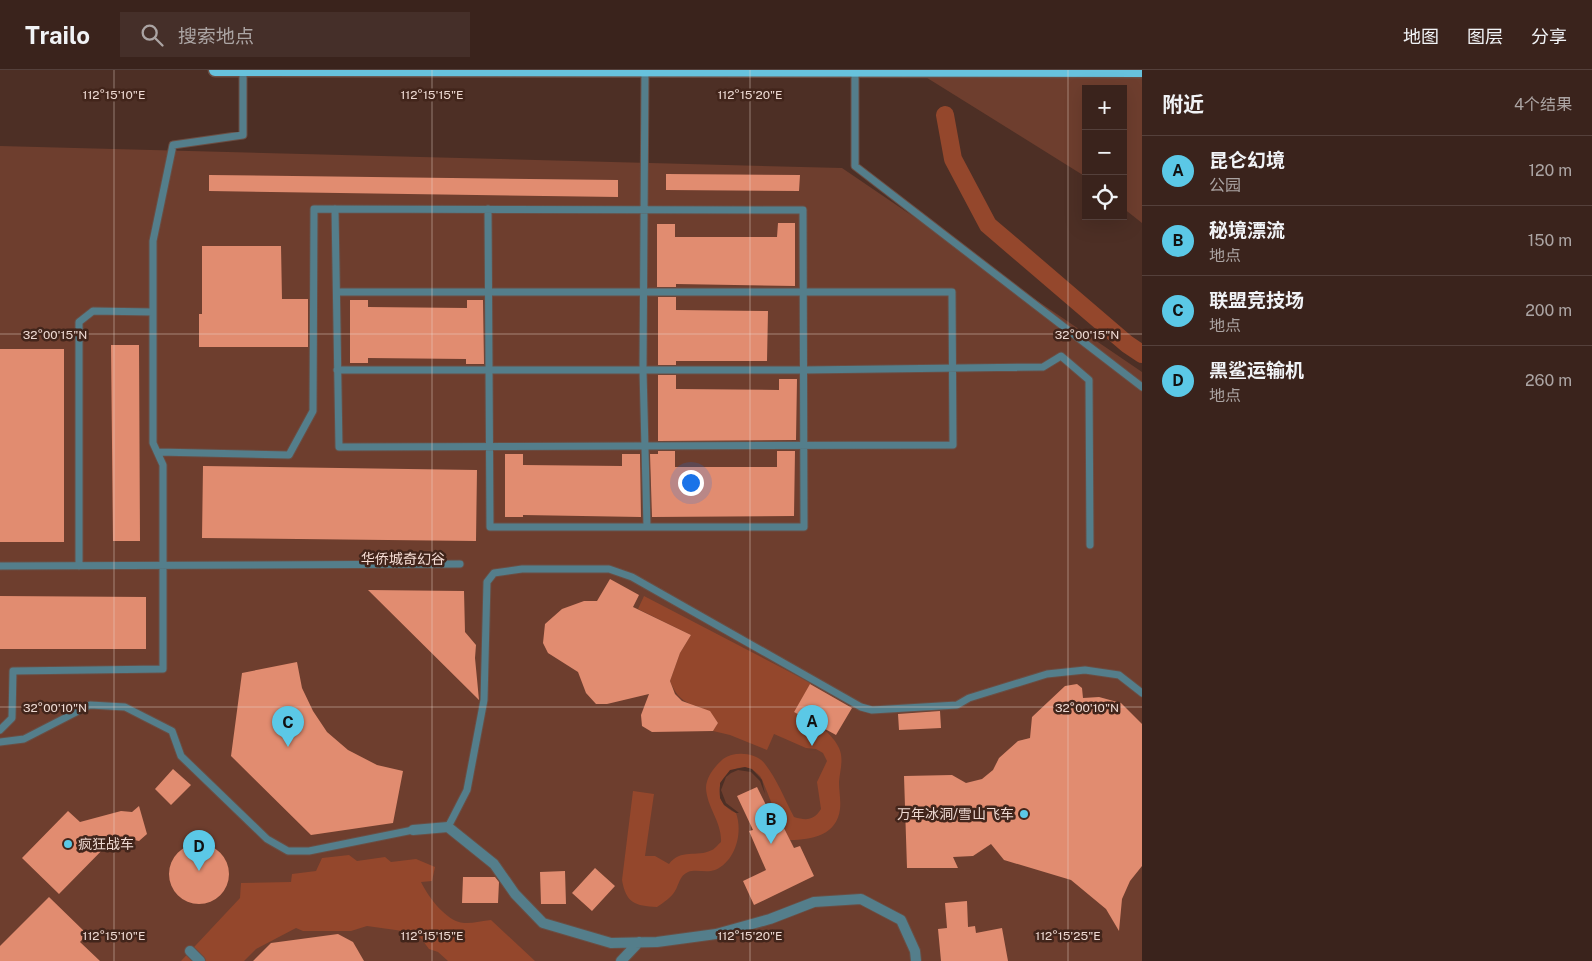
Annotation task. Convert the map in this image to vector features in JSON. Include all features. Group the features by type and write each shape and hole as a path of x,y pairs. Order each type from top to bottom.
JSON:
{"main road":[{"path":"215,70 1142,71"}],"street":[{"path":"413,830 448,827 494,864 515,894 543,922 611,943 716,934 770,919 814,902 861,899 901,920 915,951 916,961"},
{"path":"622,961 639,942"},
{"path":"190,951 200,961"}],"lane":[{"path":"0,730 12,718 13,671 163,669 163,465 153,443 153,241 173,145 243,135 243,70"},
{"path":"645,71 643,370 647,527"},
{"path":"855,71 855,166 1142,387"},
{"path":"158,452 289,455 314,411 314,209 488,209 803,210 804,527 490,527 488,209"},
{"path":"335,209 336,292 339,447 953,445 952,292 488,294 336,292"},
{"path":"79,566 79,322 93,311 153,312"},
{"path":"338,370 804,370 1043,367 1061,356 1089,380 1090,545"},
{"path":"0,566 460,564"},
{"path":"448,827 467,790 484,700 487,582 494,573 522,569 609,569 632,577 861,707 872,710 956,705 969,698 1047,674 1085,670 1119,675 1142,693"},
{"path":"0,742 24,738 90,705 125,707 172,731 181,756 267,839 288,851 309,851 413,830"}],"green space":[{"path":"1142,70 1142,223 1127,211 1127,85 1082,85 1082,175 916,71"},
{"name":"华侨城奇幻谷","path":"0,146 842,168 1142,372 1142,961 0,961"}],"shaded area":[{"path":"644,596 811,683 794,712 820,726 831,736 839,748 841,760 839,782 840,809 838,818 829,830 822,834 798,840 790,840 780,818 778,819 760,776 750,769 740,768 731,771 724,778 720,786 720,796 725,805 736,813 738,821 738,837 733,853 722,866 715,870 691,871 685,874 671,896 657,907 643,906 633,902 626,894 622,880 633,791 654,794 645,856 655,856 669,864 679,856 712,850 721,842 721,835 706,788 711,772 723,759 728,756 745,754 761,760 773,776 794,817 803,819 810,819 821,809 817,782 827,761 823,753 816,749 806,748 774,734 767,750 730,735 713,731 718,723 712,715 681,698 670,681 680,653 691,635 638,609"},
{"path":"349,855 357,861 385,857 391,862 416,859 435,867 432,881 421,882 432,899 447,916 462,923 491,920 535,961 448,961 438,952 429,949 417,933 367,926 351,931 303,931 296,928 256,949 244,961 181,961 240,898 241,883 291,882 292,874 316,871 322,858"}],"pier":[{"path":"745,767 752,769 762,780 765,794 760,781 751,772 738,770 731,773 726,777 721,790 726,803 739,813 736,813 724,805 720,798 720,783 730,770"}],"building":[{"path":"666,174 800,175 799,191 666,190"},
{"path":"209,175 618,180 618,197 209,191"},
{"path":"778,223 795,223 795,286 676,284 676,287 657,287 657,224 675,224 675,237 777,237"},
{"path":"202,246 281,246 282,299 308,299 308,347 199,347 199,314 202,314"},
{"path":"658,297 676,297 676,310 768,311 767,361 676,361 676,365 658,365"},
{"path":"350,300 368,300 368,307 467,308 467,300 483,300 484,364 466,364 466,359 368,358 368,363 350,363"},
{"path":"111,345 139,345 140,541 113,541"},
{"path":"0,349 64,349 64,542 0,542"},
{"path":"658,375 676,375 676,389 779,390 779,379 797,379 796,440 658,441"},
{"path":"658,451 675,451 675,467 777,467 777,451 795,451 794,516 652,517 650,454 658,454"},
{"path":"505,454 523,454 523,465 622,466 622,454 640,454 641,517 523,515 523,517 505,517"},
{"path":"203,466 477,470 476,541 202,538"},
{"path":"610,579 639,595 633,607 691,635 680,653 670,681 675,694 682,701 710,711 718,723 713,731 652,732 642,726 641,715 649,694 607,704 596,704 586,693 578,672 548,653 543,643 545,624 562,609 584,601 597,601"},
{"path":"368,590 464,591 465,632 476,645 475,658 479,700"},
{"path":"0,596 146,597 146,649 0,649"},
{"path":"297,662 302,688 313,711 327,732 348,750 377,765 403,771 393,823 311,835 231,756 242,673"},
{"path":"810,684 852,708 836,735 794,712"},
{"name":"万年冰洞/雪山飞车","path":"1077,684 1082,688 1083,698 1099,697 1121,703 1142,724 1142,866 1130,881 1122,899 1119,931 1106,909 1071,880 1004,860 991,844 973,856 953,857 958,868 907,868 904,776 952,775 966,783 982,779 993,770 999,758 1018,741 1030,738 1032,717 1065,686"},
{"path":"940,711 941,728 899,730 898,714"},
{"path":"173,769 191,785 171,805 155,789"},
{"path":"757,787 774,821 779,818 794,848 800,846 814,876 754,905 743,881 766,870 749,831 753,830 737,796"},
{"name":"疯狂战车","path":"139,806 147,834 139,841 116,836 59,894 22,858 68,811 80,822 121,811 132,812"},
{"path":"193,844 205,844 216,849 224,857 229,868 227,886 216,899 205,904 193,904 182,899 174,891 169,880 169,868 174,857 182,849"},
{"path":"595,868 615,886 592,911 572,893"},
{"path":"565,871 566,904 541,904 540,872"},
{"path":"463,877 495,877 499,882 498,903 462,903"},
{"path":"49,897 87,934 80,942 100,961 0,961 0,946"},
{"path":"967,901 968,927 975,926 976,933 1002,928 1008,961 941,961 938,929 947,928 945,903"},
{"path":"338,934 353,942 364,961 253,961 271,943"}],"waterway":[{"path":"945,115 953,159 988,225 1127,344 1142,354"}],"place":[{"name":"昆仑幻境","path":"812,746"},
{"name":"联盟竞技场","path":"288,747"},
{"name":"万年冰洞/雪山飞车","path":"1024,814"},
{"name":"疯狂战车","path":"68,844"},
{"name":"秘境漂流","path":"771,844"},
{"name":"黑鲨运输机","path":"199,871"}]}
